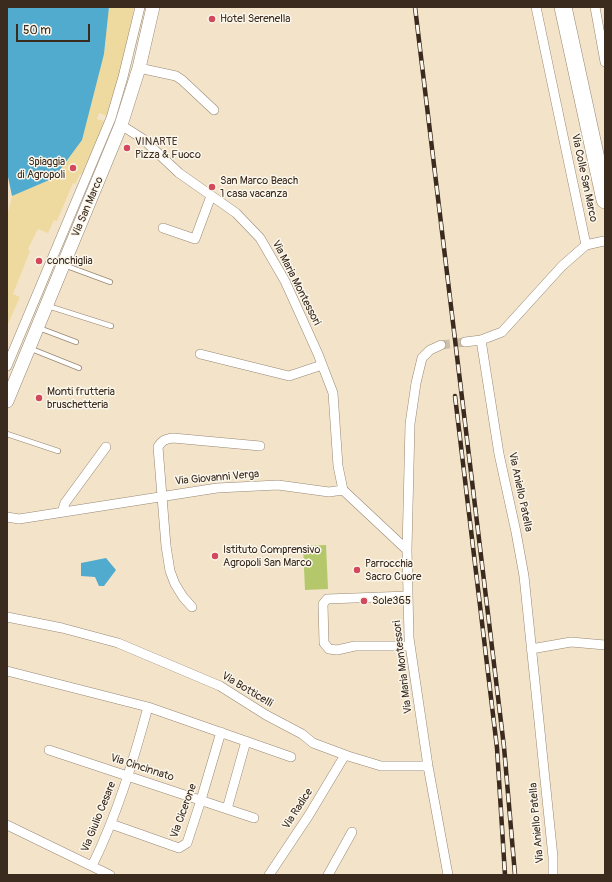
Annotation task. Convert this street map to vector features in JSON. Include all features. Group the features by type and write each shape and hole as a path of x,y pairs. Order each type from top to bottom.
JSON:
{"highway":[{"path":"563,7 605,200"}],"main road":[{"name":"Via San Marco","path":"7,401 122,125 139,68 153,7"}],"street":[{"path":"7,366 111,118 123,77 140,7"},
{"name":"Via Colle San Marco","path":"536,7 586,245"},
{"path":"595,7 605,62"},
{"path":"139,68 176,76 214,110"},
{"name":"Via Maria Montessori","path":"122,125 143,139 179,173 236,213 260,238 285,281 333,393 338,466 343,490"},
{"path":"163,228 195,239 211,196"},
{"path":"465,342 481,340 502,332 562,266 586,245 604,241"},
{"name":"Via Aniello Patella","path":"481,340 499,454 522,569 551,835 553,875"},
{"name":"Via Maria Montessori","path":"441,345 430,350 422,358 416,383 410,424 407,550 410,646 428,766 448,875"},
{"path":"200,354 289,376 322,365"},
{"path":"192,607 183,597 175,584 170,571 158,447 160,442 173,438 260,446"},
{"path":"62,512 66,503 106,447"},
{"name":"Via Giovanni Verga","path":"7,518 19,519 162,495 247,486 278,485 329,492 343,490"},
{"path":"343,490 407,550"},
{"path":"408,596 327,598 323,604 324,644 329,649 337,650 355,646 410,646"},
{"name":"Via Botticelli","path":"7,617 62,628 125,646 220,686 313,743 345,755 381,766 428,766"},
{"path":"531,649 571,642 605,645"},
{"path":"7,671 148,707 292,757"},
{"name":"Via Giulio Cesare","path":"92,866 111,824 128,776 148,707"},
{"name":"Via Cicerone","path":"111,824 179,848 187,843 202,800 221,732"},
{"path":"227,809 246,741"},
{"name":"Via Cincinnato","path":"49,750 254,818"},
{"name":"Via Radice","path":"269,875 309,815 345,755"},
{"path":"7,825 110,875"},
{"path":"328,875 352,832"}],"lane":[{"path":"64,265 110,282"},
{"path":"46,306 111,326"},
{"path":"38,327 76,342"},
{"path":"29,348 79,368"},
{"path":"7,434 58,451"}],"green space":[{"path":"326,545 328,589 305,590 303,546"}],"sand":[{"name":"Spiaggia di Agropoli","path":"109,7 134,7 121,71 107,116 99,113 97,119 105,121 83,175 80,174 75,184 73,183 57,221 54,220 48,233 38,229 28,249 30,251 13,294 20,297 7,326 7,216 12,196 54,178 104,54"}],"water":[{"path":"7,7 109,7 104,54 82,140 54,178 12,196 7,172"},
{"path":"106,558 116,570 104,586 99,586 95,577 81,576 81,563"}],"tunnel":[{"path":"441,345 465,342"}],"railway":[{"path":"415,7 504,747 515,875"},
{"path":"455,396 497,748 505,875"}],"place":[{"name":"Hotel Serenella","path":"212,19"},
{"name":"VINARTE Pizza & Fuoco","path":"127,148"},
{"name":"Spiaggia di Agropoli","path":"73,168"},
{"name":"San Marco Beach 1 casa vacanza","path":"212,187"},
{"name":"conchiglia","path":"39,261"},
{"name":"Monti frutteria bruschetteria","path":"39,398"},
{"name":"Istituto Comprensivo Agropoli San Marco","path":"215,556"},
{"name":"Parrocchia Sacro Cuore","path":"357,570"},
{"name":"Sole365","path":"364,601"}]}
